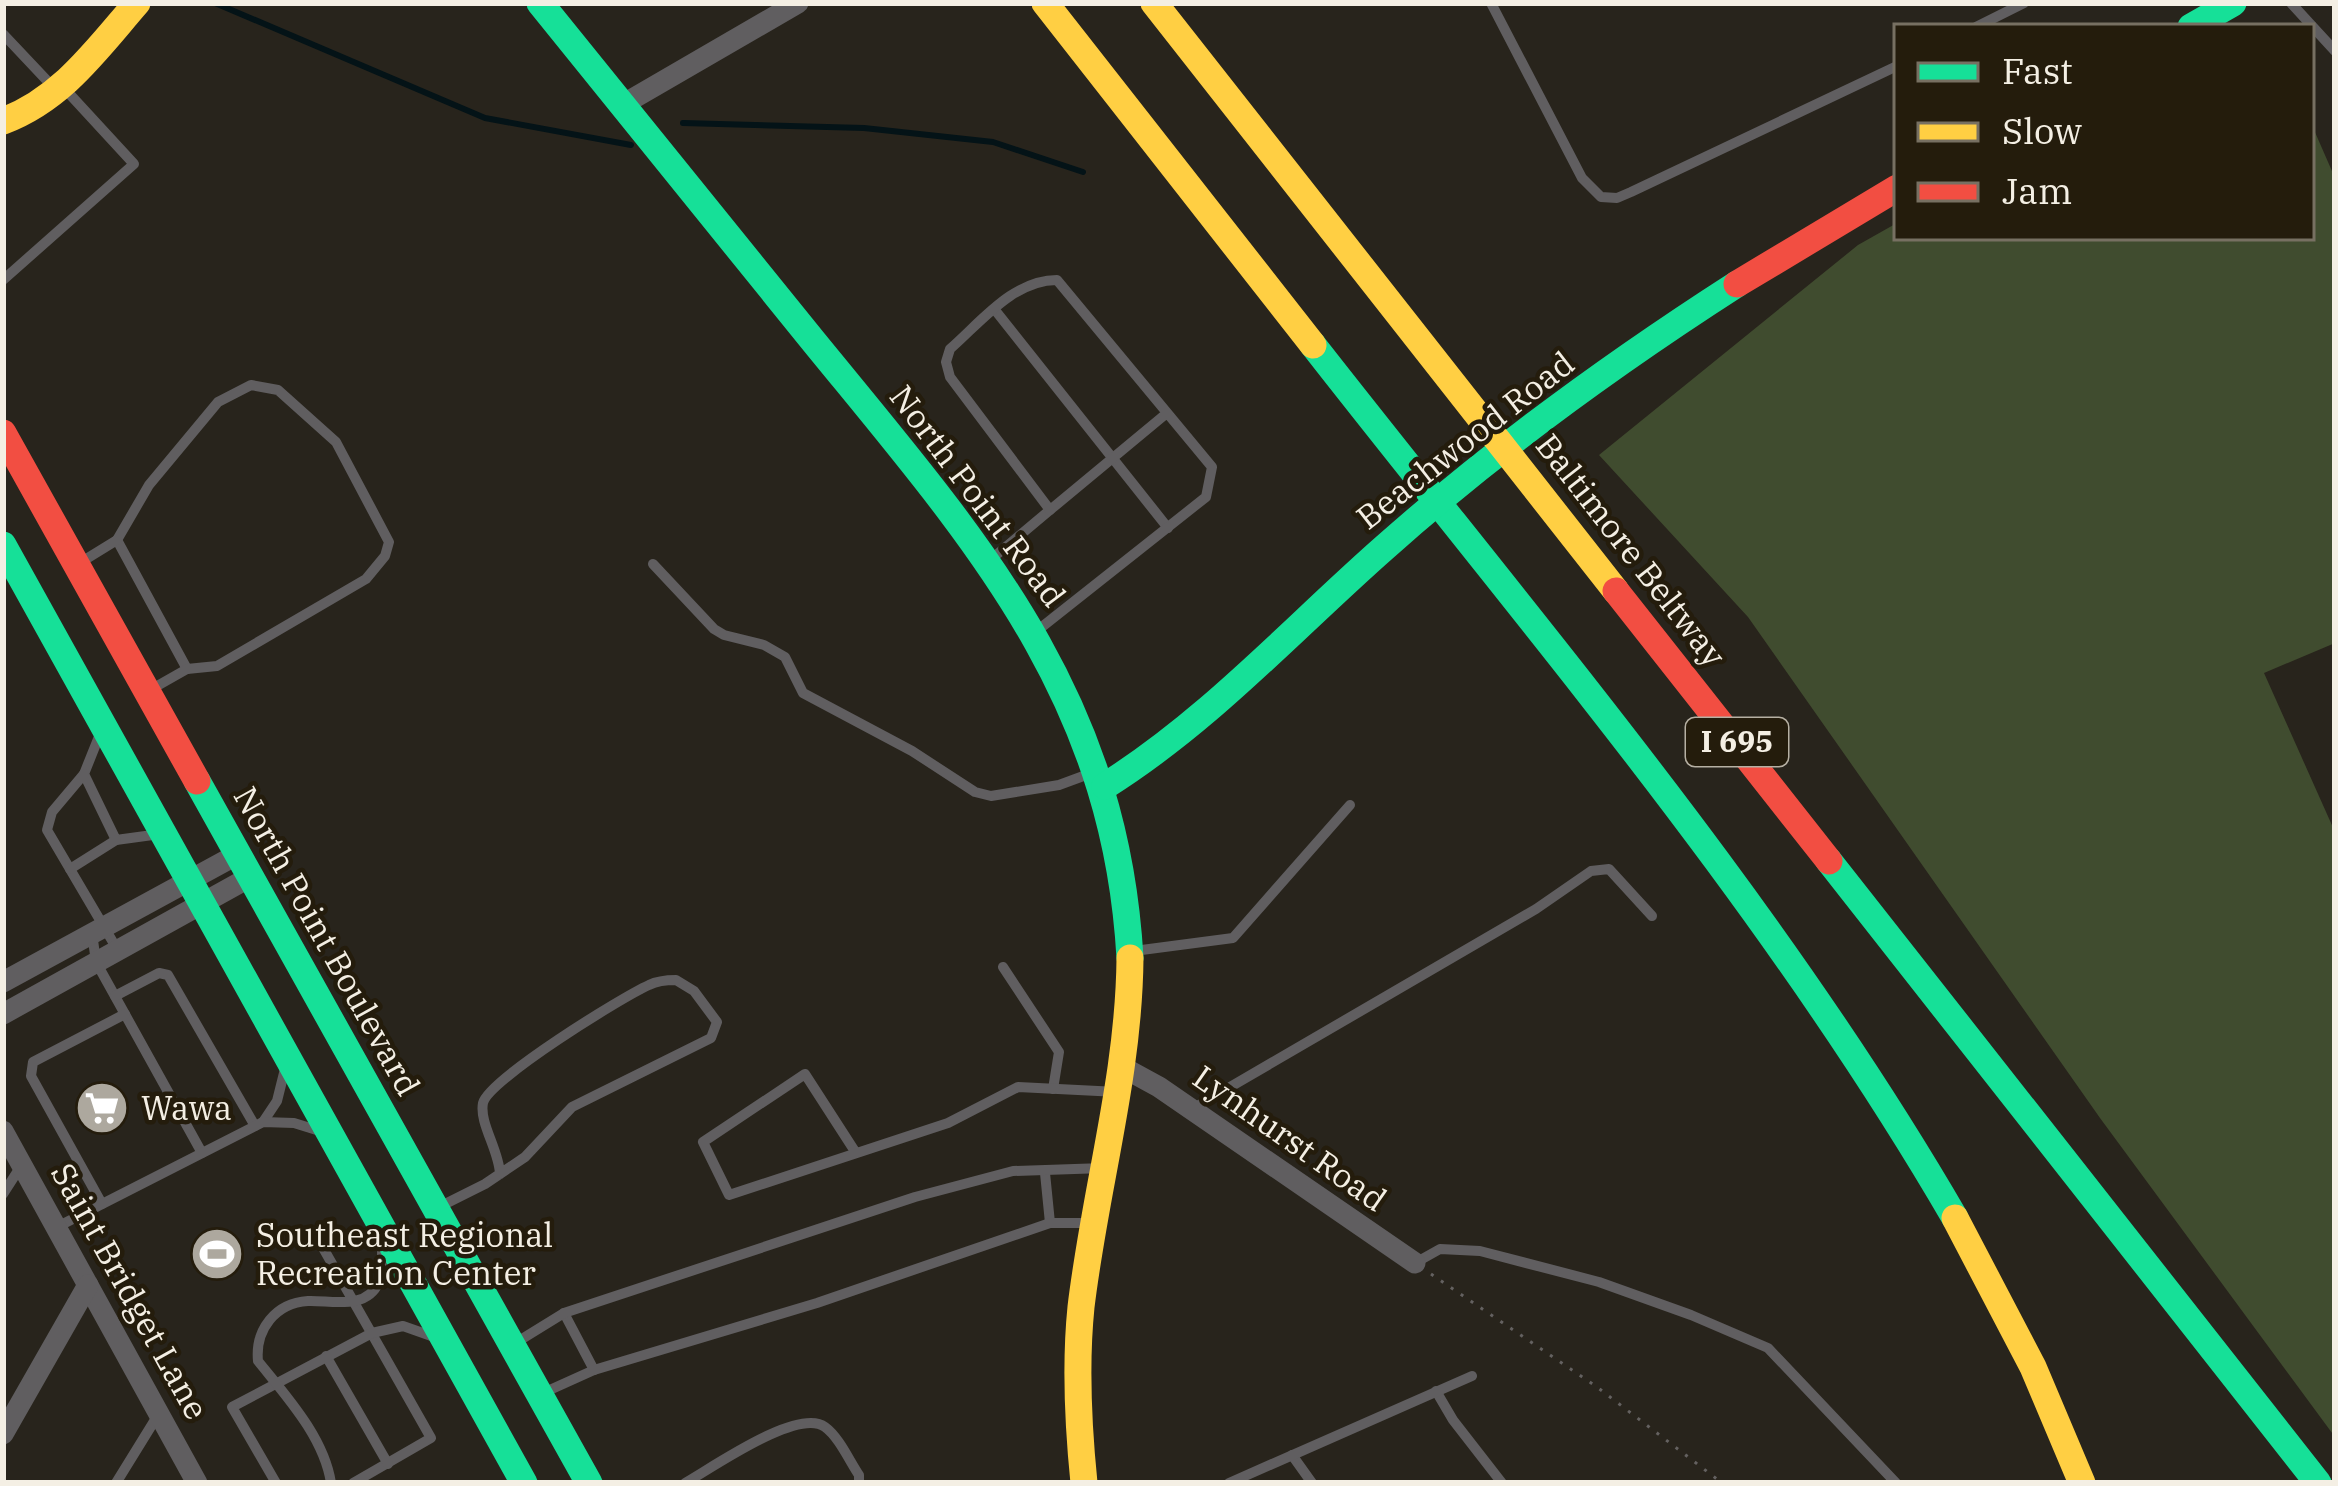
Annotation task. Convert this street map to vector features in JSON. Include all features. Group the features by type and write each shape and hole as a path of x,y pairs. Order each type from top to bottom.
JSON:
{"main road":[{"path":"3,121 34,110 137,3"},
{"name":"North Point Road","path":"540,3 989,561 1035,632 1081,719 1102,778 1121,858 1130,952 1124,1081 1077,1355 1084,1483"},
{"name":"I 695","path":"1045,3 1789,955 1931,1174 1999,1301 2082,1483"},
{"name":"Baltimore Beltway","path":"1154,3 2318,1483"},
{"path":"2196,24 2233,3"},
{"name":"Beachwood Road","path":"1102,778 1166,746 1390,542 1555,411 1758,270 1894,190"},
{"name":"North Point Boulevard","path":"3,433 589,1483"},
{"path":"3,545 524,1483"}],"street":[{"path":"622,105 798,3"},
{"path":"3,982 98,930 196,891 244,866"},
{"path":"3,1014 118,950 196,891"},
{"name":"Lynhurst Road","path":"1124,1081 1191,1110 1415,1264"},
{"name":"Saint Bridget Lane","path":"3,1130 197,1483"},
{"path":"3,1434 88,1285"}],"lane":[{"path":"1491,3 1582,178 1600,197 1617,198 1631,192 1894,67"},
{"path":"1982,24 2024,3"},
{"path":"2314,28 2335,51"},
{"path":"3,280 134,164 5,40"},
{"path":"1035,632 1206,497 1212,467 1057,280 1041,280 1017,290 950,349 946,362 950,377 1051,510"},
{"path":"995,310 1168,528"},
{"path":"76,565 117,539 149,485 218,402 251,386 278,390 336,442 389,542 385,556 365,579 217,666 187,669 147,692"},
{"path":"989,561 1167,413"},
{"path":"117,539 187,669"},
{"path":"653,564 714,628 785,657 803,693 912,751 975,792 991,796 1102,778"},
{"path":"104,725 84,774 52,812 47,830 98,930 118,950"},
{"path":"84,774 116,840"},
{"path":"1130,952 1232,938 1349,806"},
{"path":"70,869 116,840 164,833"},
{"path":"1191,1110 1591,872 1609,869 1652,916"},
{"path":"98,930 96,962 202,1153"},
{"path":"1003,967 1059,1052 1053,1089"},
{"path":"115,996 159,973 168,975 259,1124"},
{"path":"436,1209 500,1174 525,1157 572,1107 711,1038 717,1022 694,991 676,980 650,984 557,1040 488,1090 482,1106 498,1150 500,1174"},
{"path":"102,1204 31,1076 31,1068 33,1062 125,1014"},
{"path":"56,1227 259,1124 277,1101 288,1056"},
{"path":"856,1153 805,1075 704,1142 729,1195 948,1123 1018,1087 1053,1089 1124,1081"},
{"path":"259,1124 294,1123 332,1135"},
{"path":"3,1194 22,1163"},
{"path":"512,1345 564,1313 915,1197 1013,1171 1108,1168"},
{"path":"1045,1173 1050,1223"},
{"path":"540,1395 594,1370 817,1303 1050,1223 1097,1223"},
{"path":"332,1483 329,1467 287,1394 258,1360 259,1336 266,1323 292,1305 352,1303 380,1281 383,1231"},
{"path":"318,1239 431,1438 353,1483"},
{"path":"1415,1264 1440,1249 1480,1251 1598,1282 1768,1348 1896,1483"},
{"path":"564,1313 594,1370"},
{"path":"276,1483 232,1407 372,1333 403,1326 447,1342"},
{"path":"326,1356 388,1464"},
{"path":"1228,1483 1472,1376"},
{"path":"1436,1391 1502,1483"},
{"path":"116,1483 159,1413"},
{"path":"685,1483 787,1426 807,1422 825,1427 860,1483"},
{"path":"1292,1455 1312,1483"}],"path":[{"path":"1415,1264 1597,1388 1722,1483"}],"green space":[{"path":"2314,130 2335,178 2335,643 2264,673 2335,832 2335,1437 2100,1118 1748,617 1599,455 1858,245 1894,225 1894,240 2314,240"}],"waterway":[{"path":"215,3 485,118 631,145"},
{"path":"683,123 864,128 993,142 1083,172"}],"traffic: fast":[{"path":"540,3 929,484 1026,624 1066,698 1097,777 1119,863 1130,958"},
{"path":"2196,24 2233,3"},
{"path":"1105,786 1215,703 1384,548 1512,442 1737,284"},
{"path":"1313,345 1731,880 1885,1103 1955,1218"},
{"path":"3,545 524,1483"},
{"path":"197,781 589,1483"},
{"path":"1829,861 2318,1483"}],"traffic: slow":[{"path":"3,121 61,86 137,3"},
{"path":"1045,3 1313,345"},
{"path":"1154,3 1616,591"},
{"path":"1084,1483 1078,1395 1081,1307 1118,1090 1130,958"},
{"path":"1955,1218 2033,1367 2082,1483"}],"traffic: jam":[{"path":"1737,284 1894,190"},
{"path":"3,433 197,781"},
{"path":"1616,591 1829,861"}],"place":[{"name":"Wawa","path":"102,1108"},
{"name":"Southeast Regional Recreation Center","path":"217,1254"}]}
